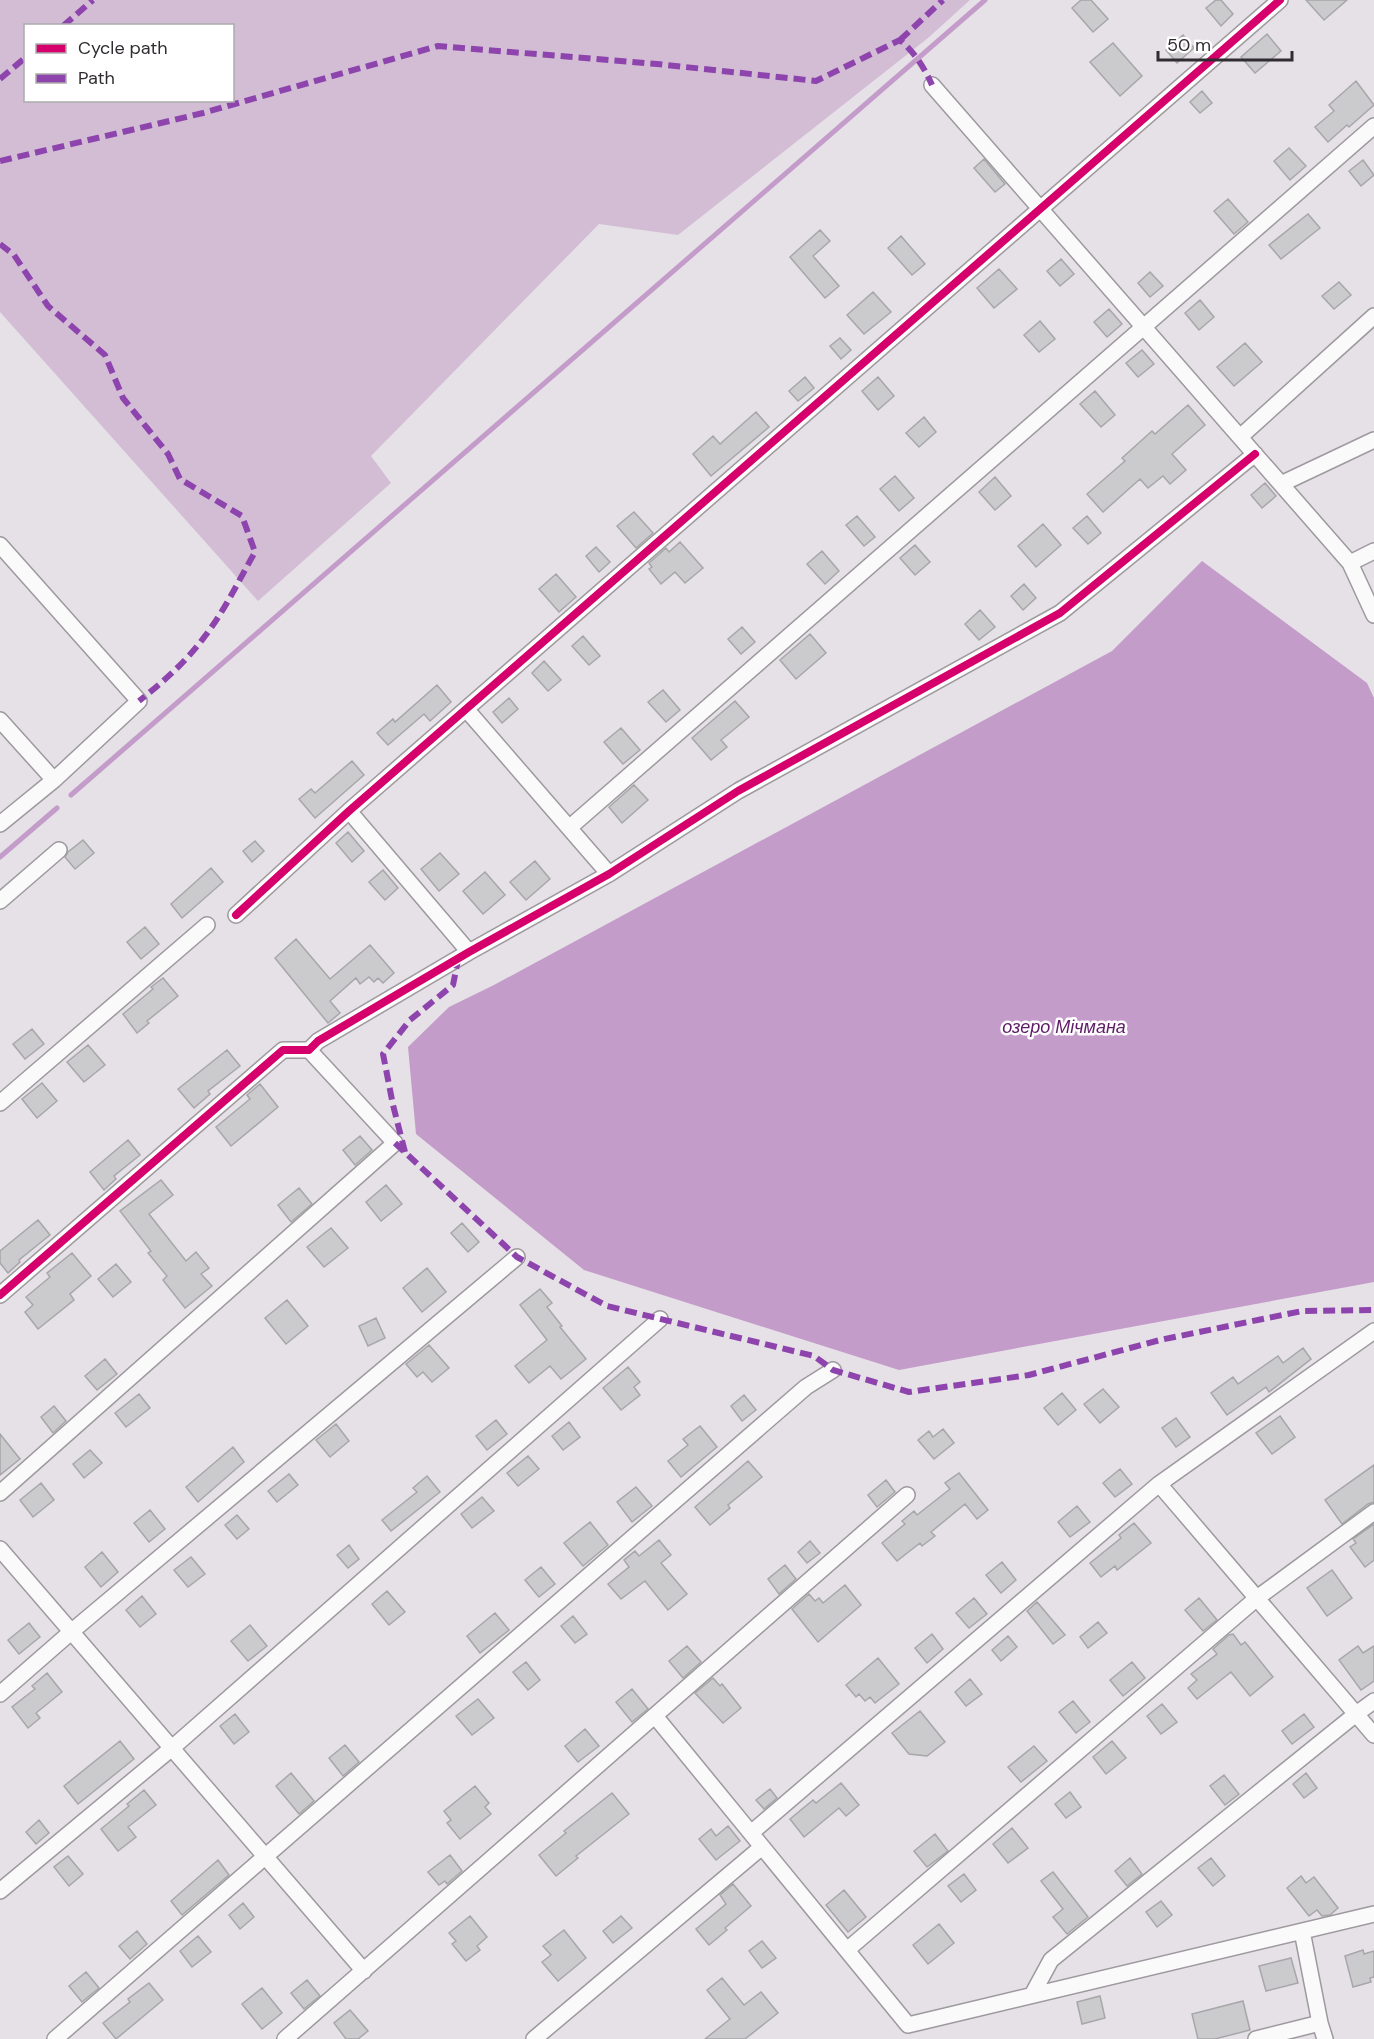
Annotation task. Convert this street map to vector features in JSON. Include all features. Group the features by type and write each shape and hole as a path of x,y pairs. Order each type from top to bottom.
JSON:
{"street":[{"path":"236,915 349,811 1280,0"},
{"path":"932,85 1350,562 1374,615"},
{"path":"569,828 1374,126"},
{"path":"1240,437 1374,316"},
{"path":"1281,484 1374,440"},
{"path":"0,1295 283,1050 309,1050 318,1041 469,952 609,874 738,791 1060,613 1255,454"},
{"path":"0,545 139,701 54,780 0,824"},
{"path":"1350,562 1374,551"},
{"path":"466,709 609,874"},
{"path":"0,720 54,780"},
{"path":"349,811 469,952"},
{"path":"0,901 59,850"},
{"path":"0,1103 207,925"},
{"path":"0,1493 395,1143 309,1050"},
{"path":"0,1694 518,1257"},
{"path":"0,1891 172,1748 660,1319"},
{"path":"751,1833 1159,1484 1374,1331"},
{"path":"55,2039 806,1387 833,1370"},
{"path":"1159,1484 1374,1735"},
{"path":"285,2039 908,1495"},
{"path":"847,1950 1257,1598 1374,1512"},
{"path":"0,1549 364,1971"},
{"path":"1032,1995 1051,1960 1374,1701"},
{"path":"655,1716 908,2025 1374,1914"},
{"path":"534,2039 762,1847"},
{"path":"1302,1931 1325,2039"},
{"path":"1257,2039 1320,2023"}],"shaded area":[{"path":"0,0 970,0 928,38 678,235 599,224 371,456 391,483 258,601 0,312"}],"water":[{"name":"озеро Мічмана","path":"1202,561 1367,683 1374,698 1374,1282 899,1370 584,1270 416,1134 408,1047 449,1007 494,985 1112,651"}],"building":[{"path":"1081,0 1091,0 1108,19 1093,32 1072,8"},
{"path":"1216,0 1221,0 1233,14 1221,26 1206,8"},
{"path":"1306,0 1347,0 1324,20"},
{"path":"1267,34 1281,51 1255,73 1241,57"},
{"path":"1183,35 1194,48 1177,63 1166,50"},
{"path":"1113,43 1142,76 1120,96 1090,62"},
{"path":"1356,81 1374,105 1328,142 1315,127 1334,111 1329,105"},
{"path":"1202,91 1212,103 1200,113 1190,102"},
{"path":"1289,148 1306,166 1290,180 1274,161"},
{"path":"984,159 1005,184 995,192 974,168"},
{"path":"1363,160 1374,175 1361,186 1349,171"},
{"path":"1228,199 1248,222 1234,234 1214,211"},
{"path":"1308,214 1320,228 1281,259 1269,245"},
{"path":"820,230 830,241 813,256 839,286 825,298 790,257"},
{"path":"901,236 925,264 912,275 888,248"},
{"path":"1061,259 1074,274 1060,286 1047,271"},
{"path":"999,269 1017,289 994,308 977,288"},
{"path":"1150,272 1163,286 1150,297 1138,283"},
{"path":"1339,282 1351,295 1334,309 1322,296"},
{"path":"873,292 891,312 864,334 847,315"},
{"path":"1200,300 1214,317 1199,330 1185,313"},
{"path":"1109,309 1122,324 1107,337 1094,322"},
{"path":"1040,321 1055,339 1039,352 1024,335"},
{"path":"840,338 851,350 841,359 830,346"},
{"path":"1245,343 1262,362 1234,386 1217,367"},
{"path":"1142,350 1154,364 1138,377 1126,363"},
{"path":"805,377 814,388 798,401 789,391"},
{"path":"878,377 894,396 878,410 862,391"},
{"path":"1095,391 1115,415 1101,427 1080,404"},
{"path":"1188,405 1205,425 1172,454 1186,470 1170,484 1163,476 1148,488 1140,479 1103,512 1087,494 1125,461 1122,458 1152,431 1155,434"},
{"path":"756,412 769,427 711,476 693,454 713,436 720,444"},
{"path":"924,417 936,432 919,447 906,433"},
{"path":"895,476 914,498 899,511 880,489"},
{"path":"995,477 1011,496 995,510 979,492"},
{"path":"1265,483 1276,496 1262,508 1251,495"},
{"path":"634,512 653,533 636,548 617,526"},
{"path":"857,516 875,537 864,546 846,525"},
{"path":"1087,516 1101,533 1088,544 1073,528"},
{"path":"1043,524 1061,545 1036,567 1018,546"},
{"path":"680,542 703,568 685,583 675,572 661,584 649,569 652,567 649,563 666,548 669,552"},
{"path":"915,545 930,562 915,575 900,558"},
{"path":"596,547 610,562 599,572 586,556"},
{"path":"822,551 839,571 825,584 807,564"},
{"path":"556,574 576,597 559,612 539,589"},
{"path":"1024,584 1036,598 1023,610 1011,596"},
{"path":"980,610 995,627 979,640 965,624"},
{"path":"742,627 755,642 741,654 728,639"},
{"path":"810,634 826,653 796,679 780,660"},
{"path":"583,636 600,656 589,665 572,646"},
{"path":"544,661 561,680 548,691 532,673"},
{"path":"437,685 451,702 430,721 424,714 388,745 377,733 393,719 395,722"},
{"path":"663,690 680,710 666,722 648,702"},
{"path":"509,698 518,709 502,723 493,712"},
{"path":"735,701 749,717 721,740 727,747 711,760 692,738"},
{"path":"621,728 640,750 623,764 604,742"},
{"path":"352,761 364,775 315,818 299,799 311,789 315,793"},
{"path":"634,785 648,800 622,823 609,807"},
{"path":"348,832 364,851 352,862 336,843"},
{"path":"83,840 94,853 75,869 65,857"},
{"path":"255,841 264,851 252,862 243,851"},
{"path":"440,853 459,874 439,891 421,869"},
{"path":"535,861 550,879 526,900 510,882"},
{"path":"211,868 223,882 182,918 171,904"},
{"path":"383,870 398,888 385,900 369,882"},
{"path":"485,872 505,895 483,914 463,891"},
{"path":"145,927 159,944 141,959 127,942"},
{"path":"296,939 330,979 370,945 394,973 383,983 378,978 374,982 369,977 360,984 356,978 330,1001 340,1013 328,1023 275,958"},
{"path":"163,978 178,996 147,1021 149,1023 137,1033 123,1014"},
{"path":"32,1029 44,1044 25,1059 13,1044"},
{"path":"88,1045 105,1065 84,1082 67,1062"},
{"path":"227,1050 240,1066 208,1091 210,1094 194,1108 178,1089"},
{"path":"42,1083 57,1101 37,1118 22,1099"},
{"path":"260,1084 278,1107 231,1146 216,1127 250,1099 247,1095"},
{"path":"360,1136 372,1150 355,1165 343,1150"},
{"path":"128,1140 140,1155 114,1176 116,1179 104,1190 90,1172"},
{"path":"161,1180 173,1195 149,1214 186,1261 196,1252 209,1268 201,1274 212,1286 185,1308 163,1280 167,1276 148,1253 151,1251 120,1211"},
{"path":"386,1185 402,1204 381,1221 366,1202"},
{"path":"299,1188 312,1204 291,1222 278,1205"},
{"path":"38,1220 50,1235 19,1260 20,1262 8,1273 0,1263 0,1251"},
{"path":"462,1223 479,1242 468,1252 451,1233"},
{"path":"331,1228 348,1248 324,1267 307,1247"},
{"path":"72,1253 91,1276 70,1294 74,1300 38,1329 25,1312 33,1305 26,1297 50,1277 47,1273"},
{"path":"116,1264 131,1282 113,1297 98,1279"},
{"path":"427,1268 446,1292 422,1312 403,1288"},
{"path":"540,1289 552,1303 547,1307 562,1326 560,1327 586,1359 561,1379 550,1366 529,1383 515,1366 547,1340 520,1305"},
{"path":"287,1300 308,1326 286,1344 265,1318"},
{"path":"376,1318 385,1338 368,1346 359,1326"},
{"path":"429,1345 449,1368 432,1382 423,1372 417,1377 406,1364"},
{"path":"1303,1348 1311,1359 1269,1392 1266,1387 1227,1415 1211,1393 1233,1377 1238,1384 1278,1356 1283,1363"},
{"path":"105,1359 117,1374 97,1390 85,1376"},
{"path":"628,1367 640,1382 634,1387 640,1395 621,1410 603,1388"},
{"path":"1103,1389 1119,1407 1100,1423 1084,1404"},
{"path":"1062,1393 1076,1410 1058,1425 1044,1408"},
{"path":"139,1394 150,1408 126,1427 115,1413"},
{"path":"744,1395 756,1410 742,1421 731,1406"},
{"path":"54,1406 66,1421 53,1433 41,1417"},
{"path":"1280,1416 1295,1437 1272,1454 1256,1433"},
{"path":"1176,1418 1190,1437 1176,1447 1162,1428"},
{"path":"496,1420 507,1434 487,1450 476,1436"},
{"path":"569,1422 580,1437 563,1450 552,1436"},
{"path":"336,1424 349,1441 330,1457 316,1440"},
{"path":"700,1426 717,1447 681,1477 668,1461 688,1445 683,1439"},
{"path":"943,1429 954,1443 934,1459 918,1440 929,1431 933,1437"},
{"path":"0,1434 20,1459 0,1475"},
{"path":"233,1447 244,1462 198,1502 186,1487"},
{"path":"90,1450 102,1463 84,1478 73,1464"},
{"path":"528,1456 539,1469 518,1486 507,1473"},
{"path":"748,1461 762,1477 728,1505 730,1508 710,1525 695,1507"},
{"path":"1374,1465 1374,1502 1342,1524 1325,1500"},
{"path":"1120,1469 1132,1484 1115,1497 1103,1483"},
{"path":"959,1473 988,1510 977,1519 965,1504 931,1532 935,1536 922,1546 920,1543 897,1561 882,1543 905,1524 902,1521 914,1511 917,1515 950,1489 945,1483"},
{"path":"289,1474 298,1485 277,1502 268,1491"},
{"path":"427,1476 440,1492 391,1531 382,1520 417,1492 413,1488"},
{"path":"886,1480 895,1492 877,1507 868,1495"},
{"path":"41,1483 54,1500 33,1517 20,1500"},
{"path":"636,1487 652,1506 632,1522 617,1502"},
{"path":"482,1497 494,1511 472,1528 461,1514"},
{"path":"1077,1506 1090,1522 1070,1537 1058,1522"},
{"path":"150,1510 165,1529 149,1542 134,1523"},
{"path":"237,1515 249,1529 237,1539 225,1525"},
{"path":"590,1522 608,1545 583,1566 564,1543"},
{"path":"1134,1523 1151,1543 1117,1570 1115,1566 1101,1577 1090,1563 1121,1538 1119,1535"},
{"path":"1374,1524 1374,1560 1365,1567 1350,1547 1356,1543 1353,1539"},
{"path":"659,1540 671,1555 661,1563 687,1594 668,1610 645,1581 621,1599 608,1584 629,1567 624,1560 635,1551 639,1556"},
{"path":"810,1541 820,1553 807,1563 798,1552"},
{"path":"349,1545 359,1559 348,1568 337,1555"},
{"path":"102,1552 118,1572 101,1587 85,1567"},
{"path":"191,1557 205,1574 188,1587 174,1570"},
{"path":"1002,1562 1016,1580 1001,1593 986,1575"},
{"path":"785,1565 796,1579 779,1594 768,1579"},
{"path":"541,1567 555,1584 539,1597 525,1580"},
{"path":"1332,1570 1352,1598 1327,1616 1307,1588"},
{"path":"845,1585 861,1605 818,1642 792,1609 809,1594 815,1601 819,1598 823,1603"},
{"path":"387,1591 405,1612 389,1625 372,1604"},
{"path":"142,1596 156,1614 140,1627 126,1610"},
{"path":"974,1598 987,1614 969,1628 956,1613"},
{"path":"1199,1598 1217,1620 1203,1631 1185,1610"},
{"path":"1037,1602 1065,1635 1053,1644 1027,1611"},
{"path":"495,1613 509,1630 480,1653 467,1636"},
{"path":"573,1616 587,1634 575,1643 561,1626"},
{"path":"1098,1622 1107,1633 1088,1648 1080,1637"},
{"path":"29,1623 40,1637 19,1654 8,1640"},
{"path":"250,1625 267,1646 248,1661 231,1641"},
{"path":"932,1634 943,1649 927,1663 915,1648"},
{"path":"1233,1634 1241,1645 1245,1642 1273,1677 1250,1696 1231,1672 1197,1699 1188,1688 1197,1680 1191,1674 1217,1654 1213,1649"},
{"path":"1008,1636 1017,1647 1001,1661 992,1650"},
{"path":"687,1646 701,1662 683,1678 669,1661"},
{"path":"1358,1646 1363,1653 1374,1646 1374,1681 1361,1690 1339,1660"},
{"path":"878,1658 899,1684 875,1703 870,1697 865,1701 859,1694 856,1697 846,1685"},
{"path":"526,1662 540,1680 528,1690 513,1672"},
{"path":"1132,1662 1145,1678 1123,1696 1110,1680"},
{"path":"47,1673 62,1692 36,1713 40,1718 28,1728 12,1707 35,1689 32,1686"},
{"path":"713,1678 720,1686 722,1684 741,1708 723,1723 695,1693"},
{"path":"970,1679 982,1694 966,1706 955,1692"},
{"path":"632,1689 648,1709 632,1722 616,1702"},
{"path":"478,1699 494,1718 472,1735 456,1716"},
{"path":"1073,1701 1090,1722 1076,1733 1059,1712"},
{"path":"1162,1704 1177,1722 1161,1734 1147,1716"},
{"path":"920,1711 945,1742 927,1756 909,1754 892,1733"},
{"path":"235,1714 249,1732 234,1744 220,1726"},
{"path":"1304,1714 1314,1727 1292,1744 1282,1731"},
{"path":"585,1729 599,1746 578,1762 565,1746"},
{"path":"120,1741 134,1759 78,1804 64,1786"},
{"path":"1112,1741 1126,1758 1106,1774 1093,1757"},
{"path":"345,1745 359,1762 343,1776 329,1758"},
{"path":"1034,1746 1047,1761 1021,1782 1008,1767"},
{"path":"291,1773 314,1801 299,1814 276,1786"},
{"path":"1306,1773 1317,1788 1304,1798 1293,1784"},
{"path":"1224,1775 1239,1794 1225,1805 1210,1786"},
{"path":"841,1783 859,1805 846,1816 839,1808 804,1837 790,1819 813,1800 816,1803"},
{"path":"475,1786 489,1803 485,1807 491,1814 460,1839 447,1823 451,1820 444,1811"},
{"path":"770,1789 777,1798 764,1809 756,1800"},
{"path":"144,1790 156,1805 128,1827 136,1837 118,1851 101,1829"},
{"path":"1070,1792 1081,1807 1066,1818 1055,1804"},
{"path":"612,1793 629,1814 576,1856 578,1858 556,1876 539,1855 566,1833 564,1831"},
{"path":"39,1820 49,1833 36,1844 26,1832"},
{"path":"728,1826 740,1841 716,1860 699,1839 711,1829 716,1836"},
{"path":"1012,1828 1028,1848 1008,1863 993,1844"},
{"path":"935,1834 948,1851 927,1867 914,1851"},
{"path":"450,1855 462,1871 447,1884 445,1881 439,1885 428,1872"},
{"path":"68,1856 83,1874 69,1886 54,1867"},
{"path":"1130,1858 1142,1874 1127,1886 1115,1871"},
{"path":"1211,1858 1225,1876 1213,1886 1198,1868"},
{"path":"218,1860 229,1875 182,1915 171,1901"},
{"path":"1053,1872 1088,1917 1067,1934 1053,1917 1063,1909 1041,1881"},
{"path":"964,1874 976,1890 961,1902 948,1886"},
{"path":"1301,1876 1306,1883 1314,1877 1338,1908 1330,1915 1322,1916 1317,1910 1309,1916 1287,1888"},
{"path":"733,1884 751,1906 709,1945 696,1929 726,1904 720,1895"},
{"path":"844,1890 866,1917 848,1932 826,1905"},
{"path":"1161,1901 1172,1915 1157,1927 1146,1912"},
{"path":"243,1903 254,1917 240,1929 229,1915"},
{"path":"470,1916 487,1937 477,1946 480,1950 466,1961 452,1944 456,1941 449,1933"},
{"path":"621,1916 632,1928 613,1943 603,1931"},
{"path":"939,1924 954,1943 928,1964 913,1945"},
{"path":"564,1930 586,1958 558,1981 542,1962 551,1955 543,1946"},
{"path":"137,1931 147,1944 130,1959 119,1946"},
{"path":"198,1936 211,1952 192,1967 180,1951"},
{"path":"762,1941 776,1958 762,1968 749,1951"},
{"path":"1363,1950 1364,1954 1374,1951 1374,1977 1370,1978 1371,1982 1353,1987 1345,1956"},
{"path":"1291,1958 1298,1983 1266,1991 1259,1966"},
{"path":"86,1972 99,1988 82,2002 69,1986"},
{"path":"722,1978 744,2005 761,1992 778,2013 745,2039 705,2039 730,2019 707,1990"},
{"path":"307,1980 320,1996 304,2009 291,1993"},
{"path":"149,1983 163,2000 116,2039 103,2023 130,2002 128,1999"},
{"path":"262,1988 282,2013 262,2029 242,2004"},
{"path":"1100,1996 1105,2018 1082,2024 1077,2002"},
{"path":"1243,2001 1250,2030 1215,2039 1198,2039 1192,2014"},
{"path":"350,2010 368,2031 358,2039 346,2039 334,2023"}],"waterway":[{"path":"71,795 985,0"},
{"path":"0,857 57,808"}],"marked path":[{"path":"65,24 93,0"},
{"path":"900,40 943,0"},
{"path":"0,161 203,113 438,46 657,64 816,81 900,40 919,61 932,85"},
{"path":"0,79 24,59"},
{"path":"0,244 14,255 48,306 105,355 123,398 168,454 180,479 242,516 255,552 232,595 198,645 174,671 139,701"},
{"path":"405,1152 383,1054 410,1020 453,985 458,960"},
{"path":"395,1143 517,1257 607,1306 814,1356 833,1370 909,1392 1029,1375 1160,1340 1302,1311 1374,1310"}],"cycle path":[{"path":"236,915 349,811 1280,0"},
{"path":"0,1295 283,1050 309,1050 318,1041 469,952 609,874 738,791 1060,613 1255,454"}]}
